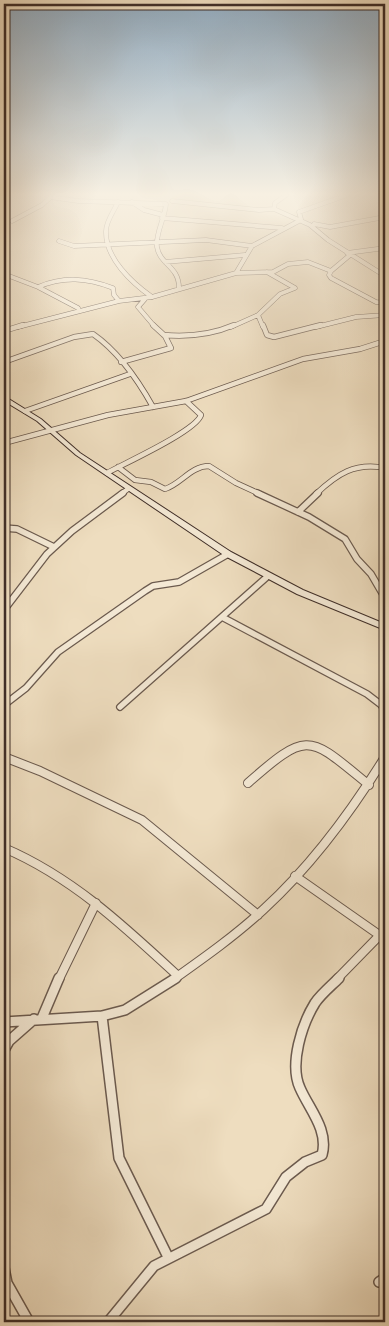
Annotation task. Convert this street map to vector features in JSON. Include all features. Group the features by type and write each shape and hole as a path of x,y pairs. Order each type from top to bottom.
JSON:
{"main road":[{"path":"6,401 25,411 78,454 128,489 228,554 268,576 385,627"}],"street":[{"path":"114,257 124,272 139,289 152,297"},
{"path":"163,257 176,270 175,274 179,281 179,288"},
{"path":"166,262 224,257"},
{"path":"236,273 244,257"},
{"path":"346,257 329,275 376,302 385,303"},
{"path":"354,257 385,276"},
{"path":"4,331 121,301 146,299 236,273 275,271 288,264 308,262 331,271"},
{"path":"164,335 188,338 217,332 258,315 279,295 295,288 267,272"},
{"path":"4,274 38,287 78,308 79,311"},
{"path":"38,287 60,278 73,278 113,288 114,295 121,301 138,307 143,317 164,335 171,348 121,362"},
{"path":"138,307 146,299"},
{"path":"258,315 267,335 274,337 356,318 385,315"},
{"path":"4,362 67,339 90,334 108,344 153,407"},
{"path":"4,442 52,432 108,415 186,401 303,359 360,349 385,341"},
{"path":"25,411 130,374"},
{"path":"107,473 178,435 199,421 201,415 186,401"},
{"path":"298,512 327,482 342,473 368,463 385,468"},
{"path":"118,467 135,480 151,482 165,489 182,481 197,469 208,466 236,483 318,521 345,539 357,559 371,574 385,598"},
{"path":"4,610 35,567 54,547 97,511 128,489"},
{"path":"4,528 17,529 54,547"},
{"path":"4,705 18,697 46,663 58,652 153,586 179,582 228,554"},
{"path":"120,707 268,576"},
{"path":"222,617 367,694 385,708"},
{"path":"248,783 291,747 306,742 318,744 369,784"},
{"path":"4,1022 39,1018 102,1016 125,1010 141,1002 258,915 327,841 369,784 385,756"},
{"path":"4,757 40,771 142,820 258,915"},
{"path":"4,848 67,882 96,903 115,917 178,976"},
{"path":"108,1322 154,1266 168,1257 266,1209 286,1177 305,1162 322,1156 324,1148 318,1123 297,1079 296,1065 304,1030 309,1013 316,1002 382,937 295,876"},
{"path":"4,1050 10,1041 39,1018 96,903"},
{"path":"102,1016 119,1158 129,1182 168,1257"},
{"path":"4,1268 7,1283 29,1322"}]}
